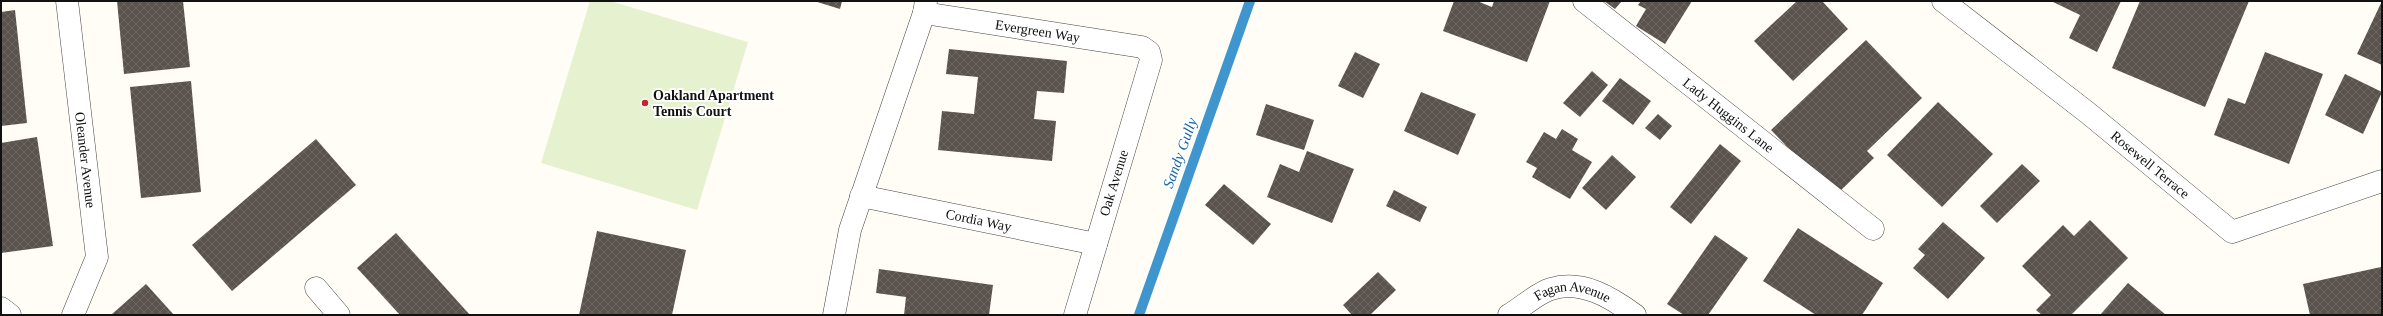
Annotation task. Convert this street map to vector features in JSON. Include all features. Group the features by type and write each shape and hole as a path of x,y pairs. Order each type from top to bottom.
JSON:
{"street":[{"name":"Oleander Avenue","path":"67,1 97,257 73,315"},
{"name":"Lady Huggins Lane","path":"1584,1 1873,229"},
{"name":"Rosewell Terrace","path":"1943,1 2088,113 2232,232 2382,181"},
{"name":"Evergreen Way","path":"925,7 1142,47 1149,52"},
{"path":"834,315 850,230 925,7"},
{"name":"Oak Avenue","path":"1075,315 1151,60 1149,52"},
{"name":"Cordia Way","path":"861,196 1096,244"},
{"name":"Fagan Avenue","path":"1509,315 1551,289 1580,286 1613,299 1635,315"},
{"path":"316,288 340,315"},
{"path":"1,308 10,315"}],"green space":[{"name":"Oakland Apartment Tennis Court","path":"590,1 610,1 748,42 697,210 541,163"}],"building":[{"path":"117,1 183,1 190,67 124,74"},
{"path":"814,1 842,1 840,9"},
{"path":"1454,1 1477,1 1492,7 1494,1 1550,1 1527,62 1443,31"},
{"path":"1604,1 1622,1 1615,9"},
{"path":"1641,1 1692,1 1665,44 1636,26 1646,9 1638,5"},
{"path":"1797,1 1822,1 1848,29 1793,81 1754,41"},
{"path":"2051,1 2121,1 2097,52 2069,38 2080,15"},
{"path":"2140,1 2249,1 2205,107 2112,68"},
{"path":"2382,1 2382,65 2357,54"},
{"path":"15,10 27,123 1,126 1,12"},
{"path":"1866,40 1922,98 1867,151 1874,158 1835,196 1771,130"},
{"path":"949,49 1067,61 1064,93 1037,91 1034,119 1056,121 1052,161 938,150 942,111 974,114 978,77 946,74"},
{"path":"1355,52 1380,64 1363,98 1338,86"},
{"path":"2265,52 2323,74 2289,164 2214,135 2228,98 2245,104"},
{"path":"1592,71 1608,85 1580,117 1563,103"},
{"path":"2345,74 2382,92 2363,134 2325,115"},
{"path":"1620,78 1651,101 1633,125 1602,101"},
{"path":"191,81 201,192 141,198 130,87"},
{"path":"1421,92 1476,114 1458,155 1404,131"},
{"path":"1938,102 1993,154 1942,207 1887,155"},
{"path":"1266,104 1314,120 1304,150 1256,135"},
{"path":"1658,114 1672,126 1660,140 1645,128"},
{"path":"1562,129 1578,139 1572,150 1592,162 1570,199 1532,177 1537,168 1526,162 1544,132 1556,139"},
{"path":"37,137 53,246 1,253 1,143"},
{"path":"316,139 356,185 232,291 192,245"},
{"path":"1720,144 1741,161 1691,224 1670,207"},
{"path":"1307,151 1354,169 1332,223 1267,197 1280,164 1299,172"},
{"path":"1612,155 1636,177 1606,210 1582,188"},
{"path":"2022,164 2040,181 1997,223 1980,206"},
{"path":"1224,184 1271,224 1253,245 1205,205"},
{"path":"1394,190 1427,207 1420,222 1386,206"},
{"path":"2090,220 2128,258 2071,315 2042,315 2036,310 2051,295 2022,266 2063,225 2074,236"},
{"path":"1943,222 1985,258 1948,299 1913,268 1925,255 1918,249"},
{"path":"1798,228 1883,283 1862,315 1816,315 1763,281"},
{"path":"597,231 686,250 672,315 579,315"},
{"path":"396,233 470,315 400,315 357,268"},
{"path":"1715,235 1748,258 1708,315 1684,315 1667,304"},
{"path":"2381,267 2382,315 2310,315 2303,284"},
{"path":"879,269 993,285 989,315 904,315 906,297 876,293"},
{"path":"1378,272 1396,290 1370,315 1352,315 1343,305"},
{"path":"2128,283 2166,315 2100,315"},
{"path":"146,284 174,315 111,315"}],"waterway":[{"name":"Sandy Gully","path":"1139,315 1250,1"}],"place":[{"name":"Oakland Apartment Tennis Court","path":"645,103"}]}
